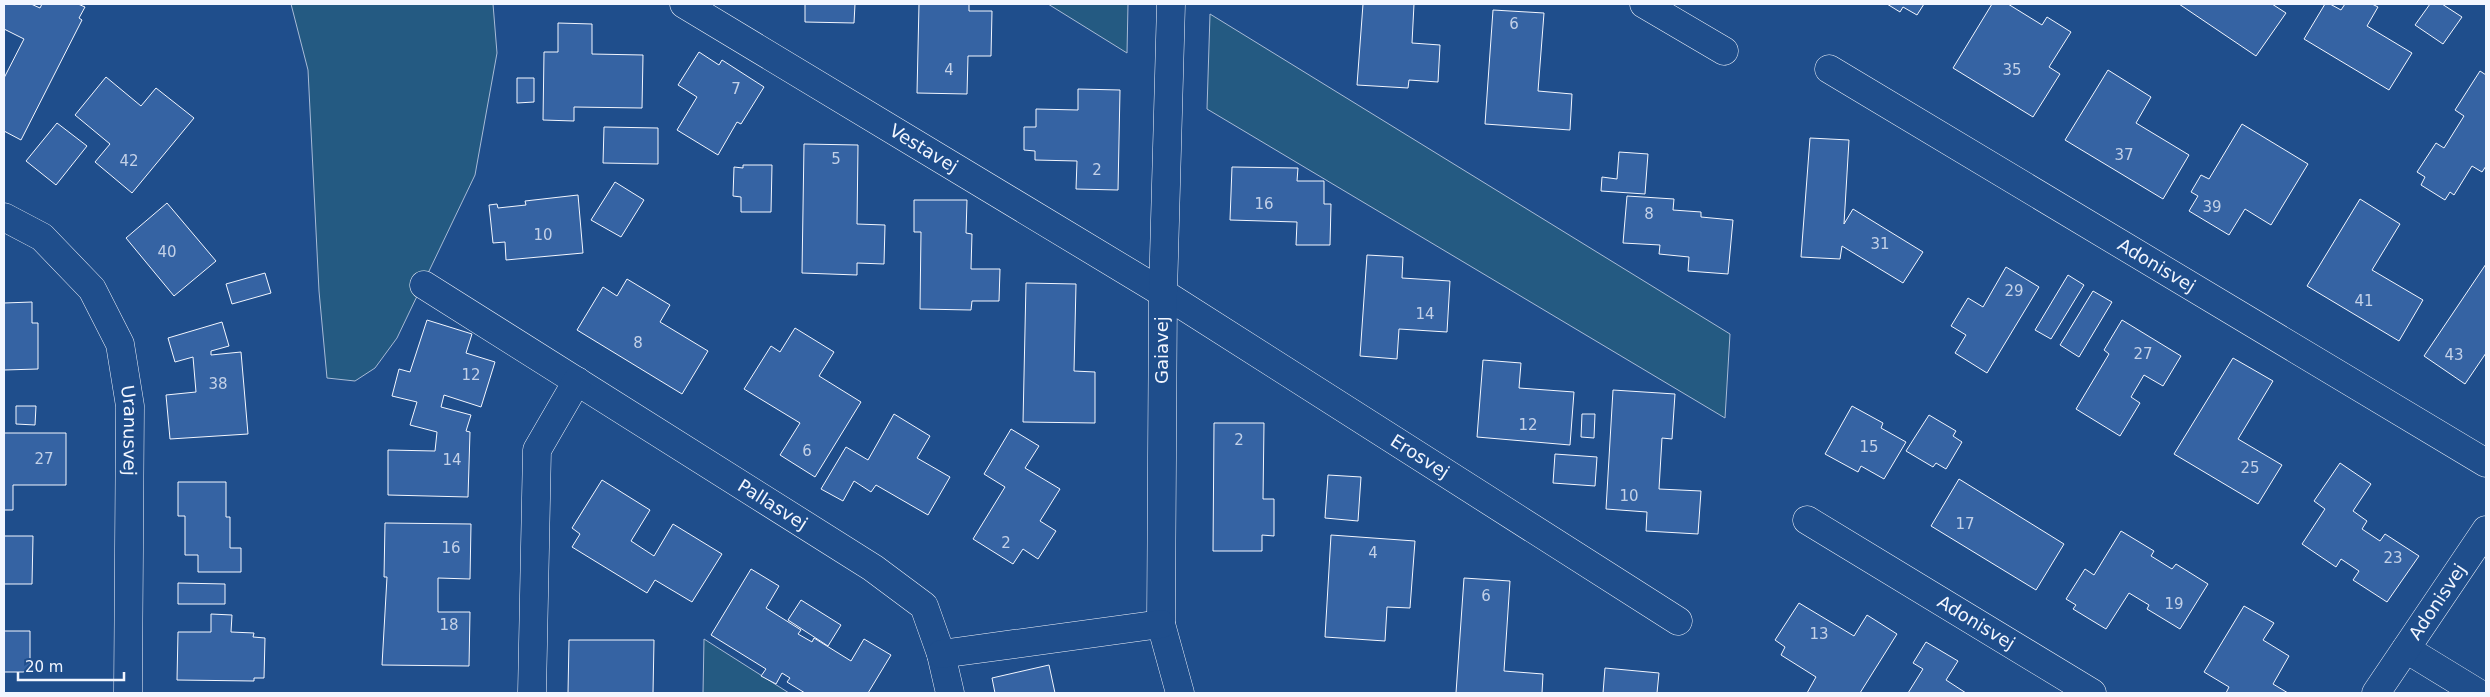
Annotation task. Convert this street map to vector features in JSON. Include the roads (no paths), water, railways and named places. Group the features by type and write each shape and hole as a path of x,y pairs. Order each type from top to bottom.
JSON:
{"street":[{"name":"Vestavej","path":"684,4 1163,293"},
{"name":"Gaiavej","path":"1171,4 1163,293 1161,624 1180,693"},
{"path":"1644,4 1724,51"},
{"name":"Adonisvej","path":"1829,69 2486,463"},
{"name":"Uranusvej","path":"4,217 42,238 92,289 120,344 130,406 128,693"},
{"name":"Pallasvej","path":"424,285 873,568 924,606 941,654 950,693"},
{"name":"Erosvej","path":"1163,293 1678,621"},
{"path":"532,693 537,450 577,381"},
{"name":"Adonisvej","path":"1808,520 2092,693"},
{"name":"Adonisvej","path":"2376,693 2486,530"},
{"path":"941,654 1161,624"},
{"name":"Adonisvej","path":"2406,649 2478,693"}]}
